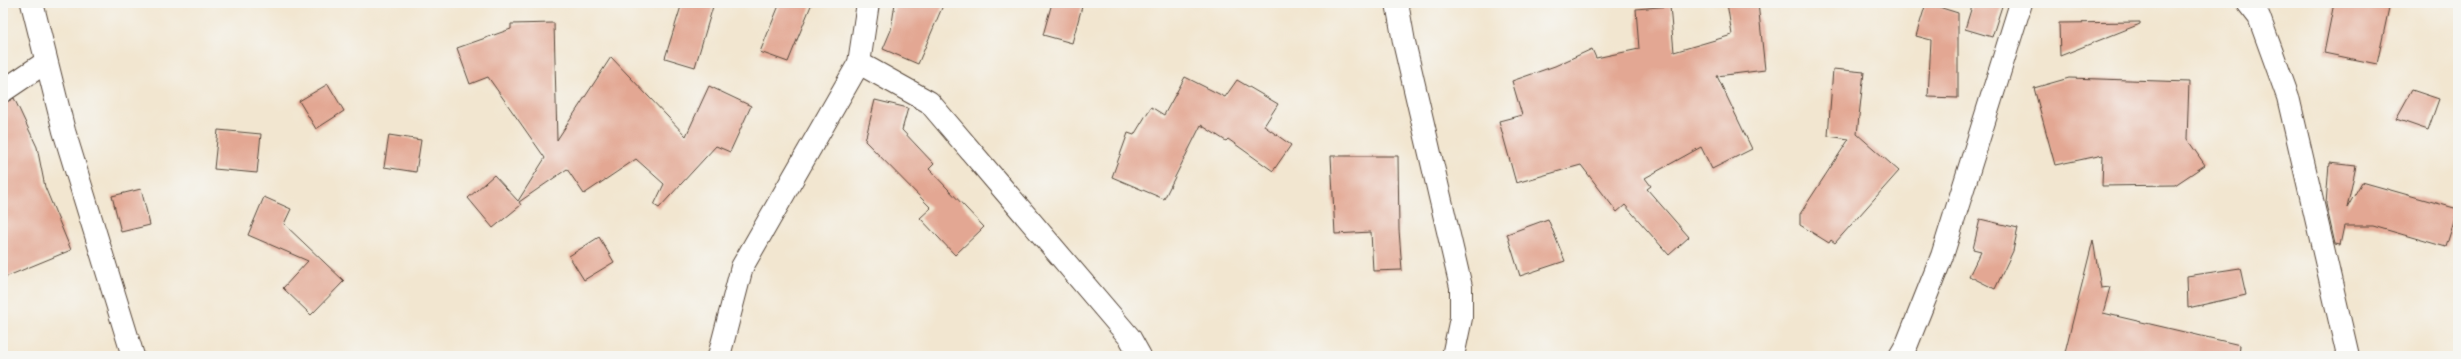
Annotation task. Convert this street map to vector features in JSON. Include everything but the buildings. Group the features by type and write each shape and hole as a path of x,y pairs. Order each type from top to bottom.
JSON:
{"street":[{"path":"32,3 64,131 133,356"},
{"path":"719,356 742,267 859,63 868,3"},
{"path":"1397,3 1406,50 1462,287 1461,318 1453,356"},
{"path":"1906,352 1942,256 2021,3"},
{"path":"2248,3 2259,17 2288,97 2348,356"},
{"path":"3,92 46,62"},
{"path":"859,63 929,102 1130,338 1140,356"}]}
